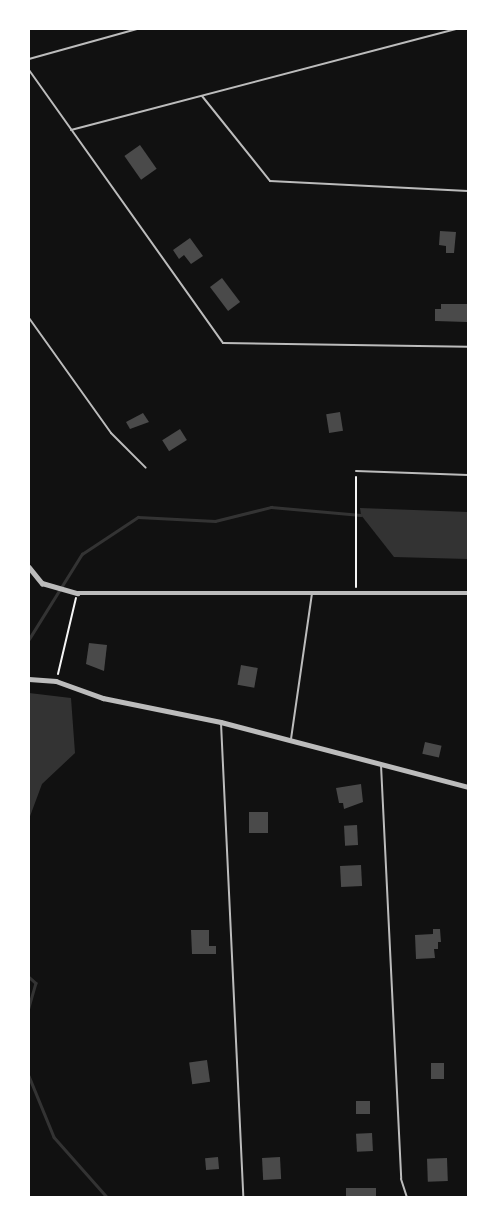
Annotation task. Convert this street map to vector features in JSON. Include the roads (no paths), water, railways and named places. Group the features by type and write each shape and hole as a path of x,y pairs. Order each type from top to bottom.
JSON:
{"street":[{"path":"29,567 42,583 78,593 468,593"},
{"path":"29,679 56,681 103,698 221,722 291,739 380,766 468,787"}],"lane":[{"path":"29,59 137,29"},
{"path":"71,130 456,29"},
{"path":"29,70 223,342 468,348"},
{"path":"202,96 270,181 468,191"},
{"path":"29,318 111,433 146,468"},
{"path":"356,471 468,475"},
{"path":"291,739 312,594"},
{"path":"221,722 243,1197"},
{"path":"380,766 401,1179 407,1197"}],"waterway":[{"path":"29,639 82,554 138,517 215,521 271,507 361,515"},
{"path":"29,977 36,983 29,1008"},
{"path":"29,1076 54,1137 107,1197"}]}
